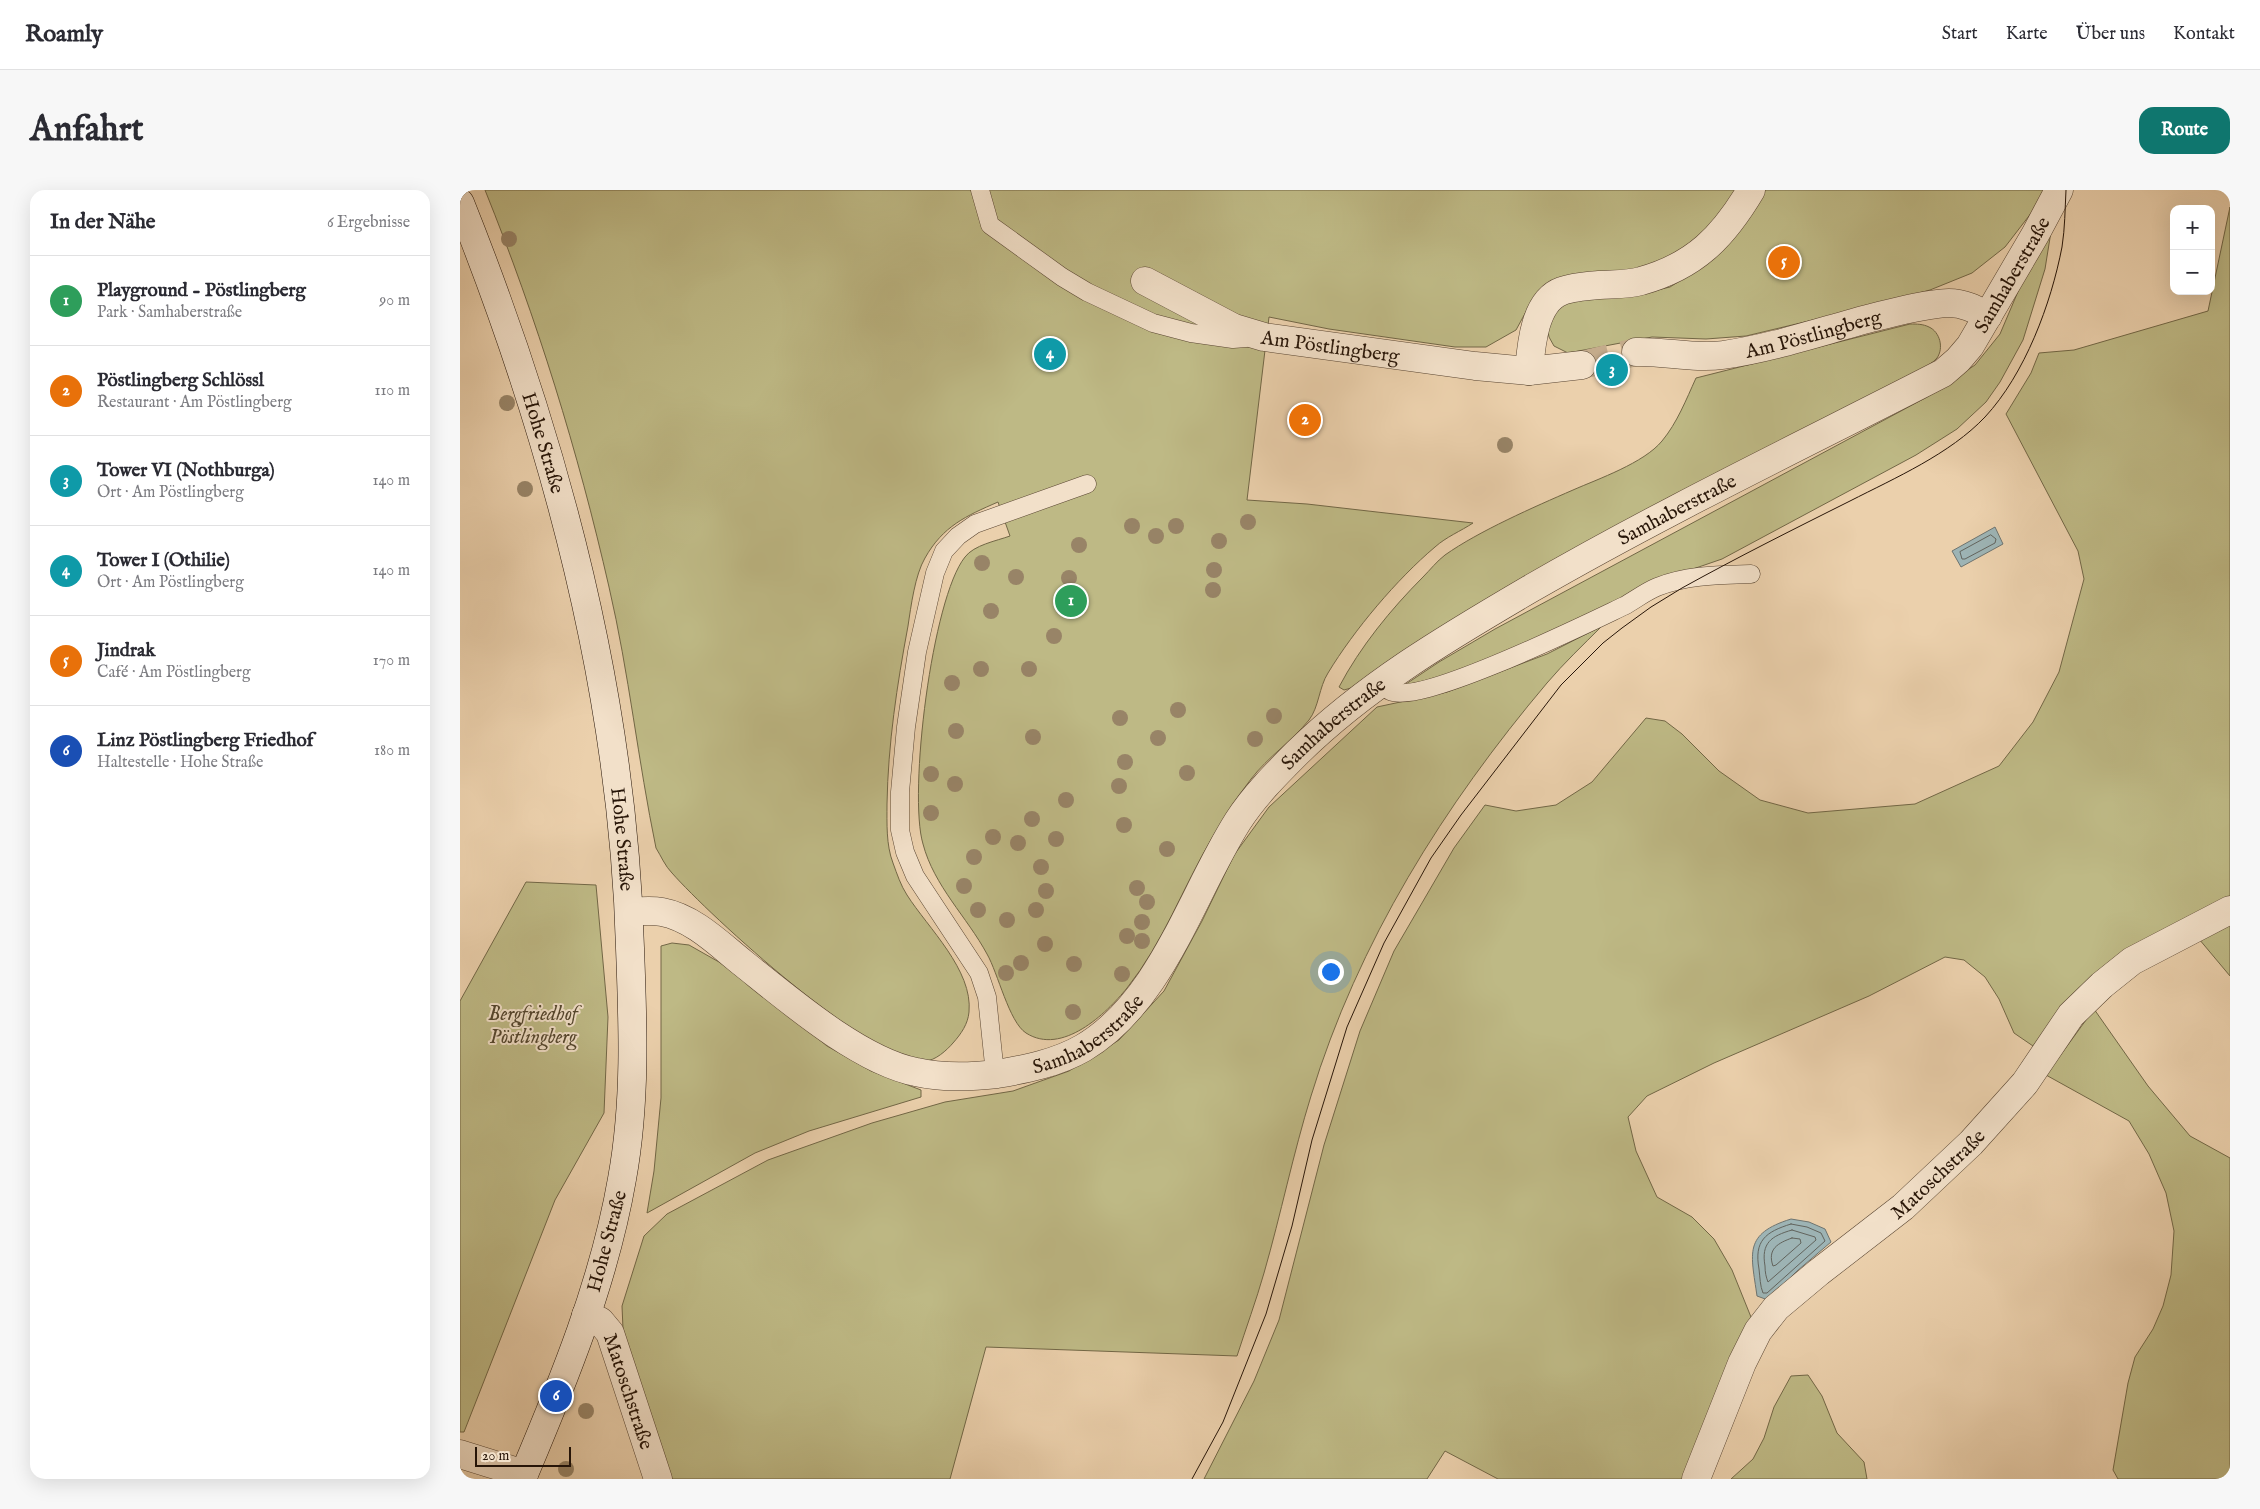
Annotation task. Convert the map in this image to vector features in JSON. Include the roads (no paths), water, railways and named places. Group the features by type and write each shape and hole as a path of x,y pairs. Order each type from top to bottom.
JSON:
{"street":[{"path":"1529,371 1533,330 1543,307 1560,291 1594,285 1639,282 1680,266 1714,242 1735,217 1751,190"},
{"name":"Samhaberstraße","path":"630,912 664,912 695,925 834,1032 878,1060 912,1072 944,1077 995,1074 1054,1061 1084,1047 1116,1023 1143,990 1168,952 1240,818 1265,786 1340,715 1436,645 1595,552 1943,373 1958,360 1988,316 2059,190"},
{"name":"Hohe Straße","path":"460,204 513,343 562,502 588,616 611,748 622,829 630,912 633,1047 628,1136 614,1218 586,1315 523,1476"},
{"name":"Am Pöstlingberg","path":"1145,281 1234,328 1264,337 1475,366 1529,371 1582,364"},
{"name":"Am Pöstlingberg","path":"1636,352 1658,351 1700,356 1722,355 1759,348 1910,308 1950,303 1970,306 1988,316"},
{"name":"Matoschstraße","path":"1696,1479 1742,1363 1758,1331 1776,1308 1903,1207 1971,1142 2025,1083 2071,1015 2102,985 2132,961 2230,910"},
{"name":"Matoschstraße","path":"586,1315 600,1321 610,1333 619,1356 642,1436 658,1479"},
{"path":"460,1454 523,1476"}],"lane":[{"path":"980,190 990,225 1062,277 1087,292 1153,323 1191,333 1232,339 1264,337"},
{"path":"995,1074 987,997 979,973 915,876 905,852 900,830 900,792 906,727 917,652 935,573 944,551 958,536 983,521 1087,484"},
{"path":"1381,684 1390,692 1404,693 1434,686 1513,657 1625,605 1657,588 1692,577 1751,574"}],"water":[{"path":"1995,527 2003,544 1961,567 1952,551"},
{"path":"1791,1219 1809,1222 1825,1229 1831,1242 1797,1271 1768,1300 1757,1296 1752,1257 1754,1247 1765,1231"}],"tunnel":[{"path":"1582,365 1636,352"}],"tram line":[{"path":"1192,1479 1223,1422 1266,1314 1292,1226 1312,1140 1347,1027 1384,943 1431,858 1461,815 1561,685 1603,643 1651,607 1682,588 1939,454 1985,417 1999,400 2024,359 2051,292 2062,247 2066,190"}],"place":[{"name":"Jindrak","path":"1784,262"},
{"name":"Tower I (Othilie)","path":"1050,354"},
{"name":"Tower VI (Nothburga)","path":"1612,370"},
{"name":"Pöstlingberg Schlössl","path":"1305,420"},
{"name":"Playground - Pöstlingberg","path":"1071,601"},
{"name":"Linz Pöstlingberg Friedhof","path":"556,1396"}],"park label":[{"name":"Bergfriedhof Pöstlingberg","path":"533,1024"}]}
